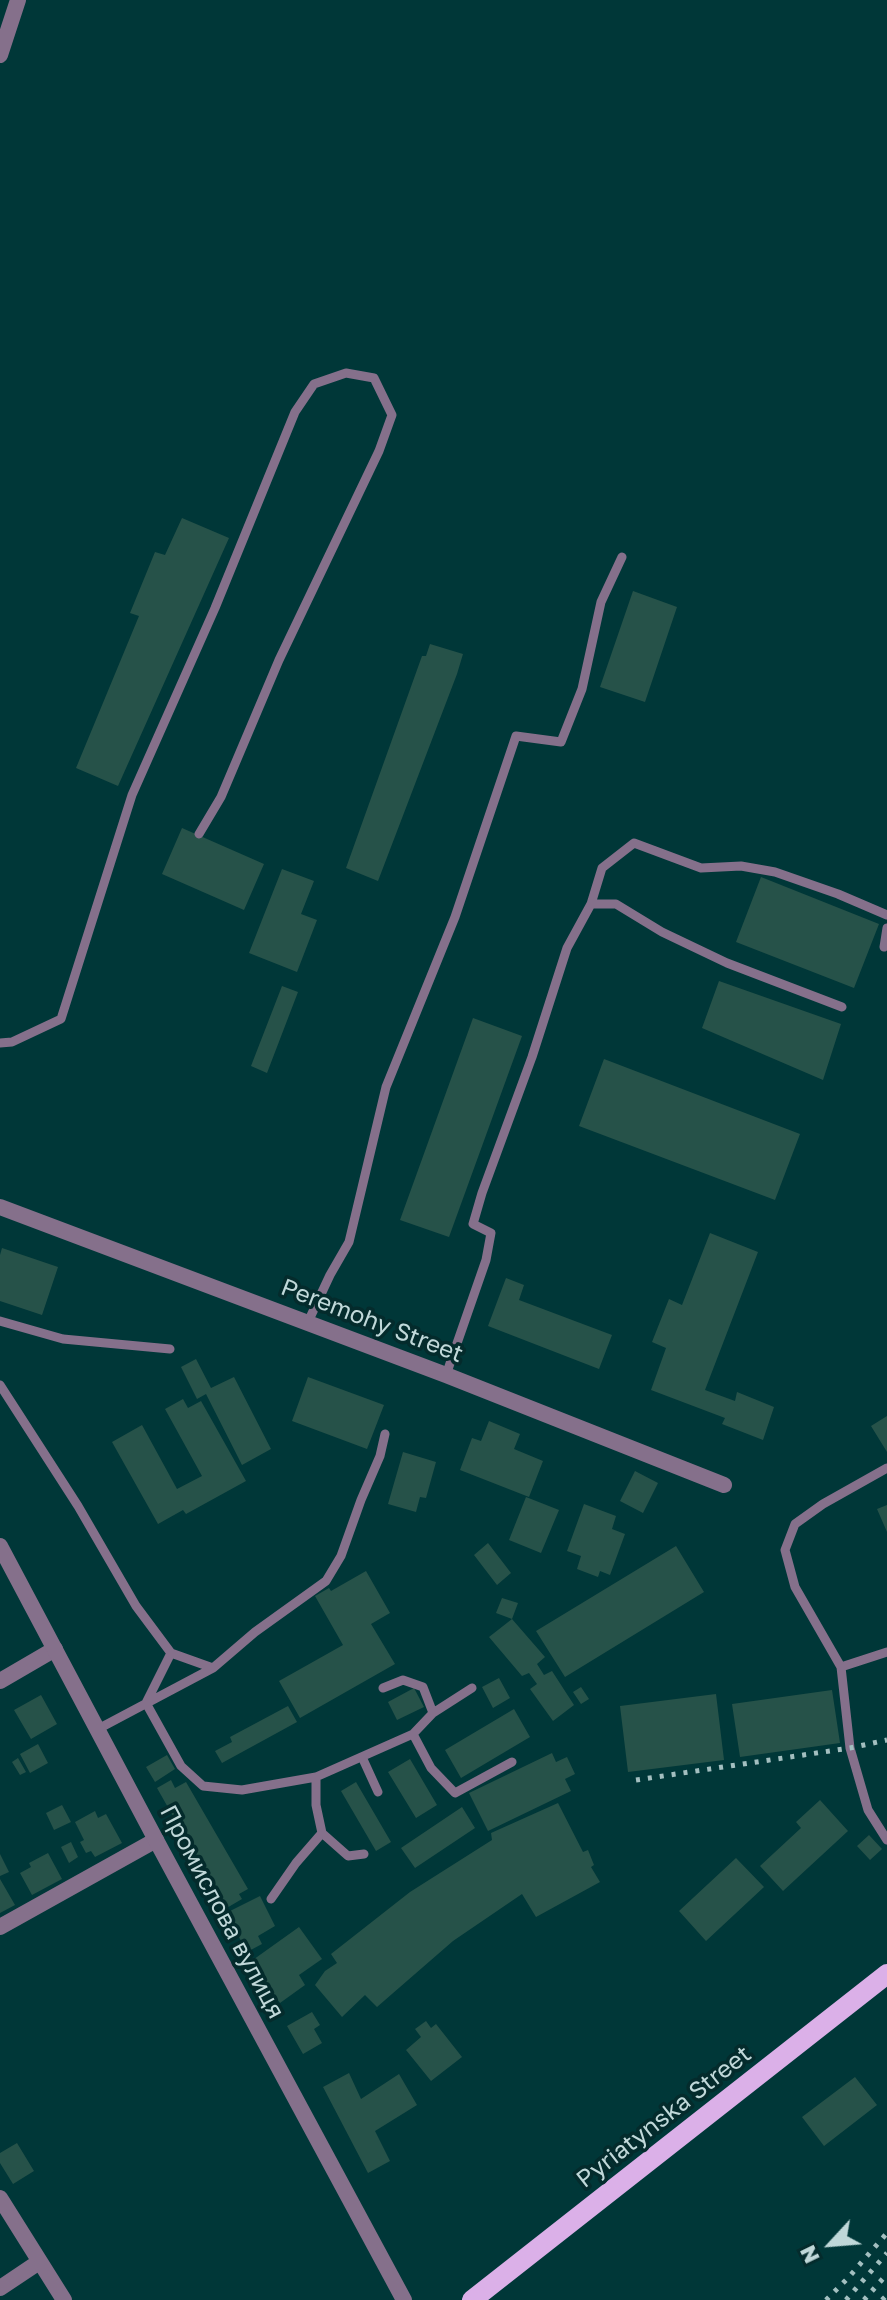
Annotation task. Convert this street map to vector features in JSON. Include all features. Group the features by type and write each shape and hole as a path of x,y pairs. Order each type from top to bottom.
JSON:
{"main road":[{"name":"Pyriatynska Street","path":"472,2300 887,1974"}],"street":[{"path":"0,55 18,0"},
{"name":"Peremohy Street","path":"0,1207 308,1322 724,1485"},
{"name":"Промислова вулиця","path":"0,1546 404,2300"},
{"path":"0,1681 55,1649"},
{"path":"0,1927 156,1840"},
{"path":"0,2198 64,2300"},
{"path":"0,2288 39,2262"}],"lane":[{"path":"0,1043 12,1042 61,1019 132,795 215,608 295,412 314,384 346,373 374,378 392,415 379,451 279,660 221,797 199,834"},
{"path":"308,1322 349,1242 386,1087 455,917 516,736 561,742 582,689 601,602 622,557"},
{"path":"446,1375 486,1260 491,1233 473,1224 482,1193 532,1057 567,948 591,904 602,868 634,843 701,868 741,866 775,872 887,915"},
{"path":"591,904 616,904 662,932 727,963 842,1007"},
{"path":"884,947 887,928"},
{"path":"0,1321 63,1339 170,1349"},
{"path":"0,1385 78,1506 136,1606 171,1653 213,1668"},
{"path":"98,1729 213,1668 255,1632 326,1581 341,1556 380,1456 385,1434"},
{"path":"887,1468 823,1504 795,1524 785,1550 795,1587 841,1667 850,1748 868,1810 887,1840"},
{"path":"841,1667 887,1652"},
{"path":"146,1703 171,1653"},
{"path":"383,1688 403,1680 423,1687 433,1713"},
{"path":"146,1703 181,1766 203,1786 242,1790 316,1777 362,1757 413,1734 433,1713 472,1688"},
{"path":"413,1734 431,1768 455,1793 512,1762"},
{"path":"362,1757 378,1792"},
{"path":"316,1777 316,1805 322,1833 348,1856 364,1854"},
{"path":"271,1899 322,1833"}],"building":[{"path":"182,518 229,538 118,786 76,768 139,616 130,613 155,552 165,555"},
{"path":"633,591 677,607 645,702 600,687"},
{"path":"430,644 463,654 378,881 346,868 422,656 426,656"},
{"path":"182,828 264,864 244,910 162,874"},
{"path":"282,869 314,881 301,914 317,920 297,972 249,953"},
{"path":"761,877 879,924 854,988 736,942"},
{"path":"719,981 841,1024 823,1080 702,1028"},
{"path":"282,986 298,992 267,1073 251,1066"},
{"path":"473,1018 522,1036 449,1237 400,1220"},
{"path":"604,1059 800,1134 775,1200 579,1126"},
{"path":"710,1233 758,1252 705,1390 735,1401 737,1392 774,1407 763,1440 722,1424 725,1418 651,1390 666,1348 652,1342 669,1299 682,1305"},
{"path":"2,1248 58,1267 42,1315 0,1301"},
{"path":"506,1278 524,1285 519,1300 612,1335 599,1369 488,1326"},
{"path":"196,1359 211,1388 234,1377 271,1449 242,1465 206,1394 197,1399 181,1367"},
{"path":"308,1377 384,1405 367,1449 292,1421"},
{"path":"183,1399 188,1408 201,1401 246,1481 186,1514 183,1510 158,1524 112,1442 142,1425 177,1489 202,1476 165,1409"},
{"path":"887,1416 887,1452 871,1426"},
{"path":"489,1421 520,1434 514,1449 543,1461 529,1497 460,1470 472,1438 481,1441"},
{"path":"403,1452 436,1462 426,1498 420,1497 416,1512 388,1504"},
{"path":"635,1471 658,1483 643,1513 620,1501"},
{"path":"526,1497 559,1510 541,1553 509,1540"},
{"path":"584,1504 616,1516 612,1529 625,1534 610,1575 600,1571 598,1577 577,1569 581,1556 567,1551"},
{"path":"887,1505 887,1532 877,1509"},
{"path":"488,1543 511,1573 497,1585 474,1555"},
{"path":"676,1546 704,1592 565,1677 536,1631"},
{"path":"366,1571 390,1613 371,1624 395,1664 300,1718 279,1681 343,1645 315,1596 329,1588 331,1591"},
{"path":"502,1598 518,1603 512,1619 496,1613"},
{"path":"512,1619 545,1657 537,1664 544,1675 552,1671 574,1705 553,1721 530,1689 537,1684 529,1673 522,1676 489,1637"},
{"path":"499,1678 510,1698 493,1708 482,1687"},
{"path":"581,1687 589,1699 581,1704 573,1692"},
{"path":"414,1688 424,1707 397,1720 388,1702"},
{"path":"832,1690 840,1743 740,1757 732,1704"},
{"path":"716,1694 724,1760 628,1772 620,1706"},
{"path":"41,1695 57,1724 31,1739 14,1710"},
{"path":"288,1706 297,1722 222,1763 215,1751 232,1742 230,1737"},
{"path":"514,1709 530,1737 461,1778 445,1750"},
{"path":"38,1744 48,1763 30,1773 20,1754"},
{"path":"552,1753 556,1762 567,1757 575,1774 565,1779 571,1791 488,1831 469,1793"},
{"path":"167,1755 175,1769 155,1782 146,1767"},
{"path":"18,1758 26,1772 20,1775 12,1762"},
{"path":"410,1759 437,1805 416,1818 388,1772"},
{"path":"171,1780 175,1788 186,1782 248,1889 239,1894 242,1899 225,1909 218,1898 212,1901 197,1875 204,1871 198,1861 193,1864 186,1851 191,1848 157,1788"},
{"path":"356,1782 391,1842 376,1851 341,1791"},
{"path":"820,1800 848,1831 783,1891 760,1866 801,1828 796,1822"},
{"path":"558,1803 583,1852 588,1850 594,1865 591,1867 600,1882 536,1917 522,1894 453,1941 377,2007 365,1995 342,2017 315,1985 325,1971 337,1963 331,1954 410,1892 492,1840 491,1833"},
{"path":"62,1805 71,1822 54,1830 46,1813"},
{"path":"462,1807 475,1828 415,1868 401,1848"},
{"path":"95,1811 98,1818 106,1814 122,1843 95,1857 91,1851 86,1853 80,1842 84,1840 75,1822"},
{"path":"869,1835 882,1849 870,1860 857,1846"},
{"path":"71,1842 78,1857 69,1863 61,1847"},
{"path":"48,1853 62,1879 32,1895 20,1873 31,1867 29,1863"},
{"path":"0,1854 9,1872 0,1876"},
{"path":"736,1858 764,1887 706,1941 679,1911"},
{"path":"0,1879 15,1905 0,1913"},
{"path":"260,1896 275,1926 258,1936 262,1944 247,1952 226,1913"},
{"path":"299,1927 322,1959 299,1975 305,1985 280,2003 250,1962"},
{"path":"312,2012 320,2025 314,2029 322,2043 303,2054 287,2026"},
{"path":"426,2021 431,2028 436,2024 462,2057 431,2081 406,2050 421,2037 415,2029"},
{"path":"349,2073 361,2099 399,2074 417,2105 375,2131 390,2161 368,2173 323,2087"},
{"path":"855,2077 877,2105 824,2146 802,2117"},
{"path":"17,2143 34,2171 13,2184 0,2163 0,2153"}],"railway":[{"path":"636,1780 887,1740"},
{"path":"826,2300 887,2233"},
{"path":"846,2300 887,2253"},
{"path":"864,2300 887,2274"},
{"path":"882,2300 887,2295"}]}
